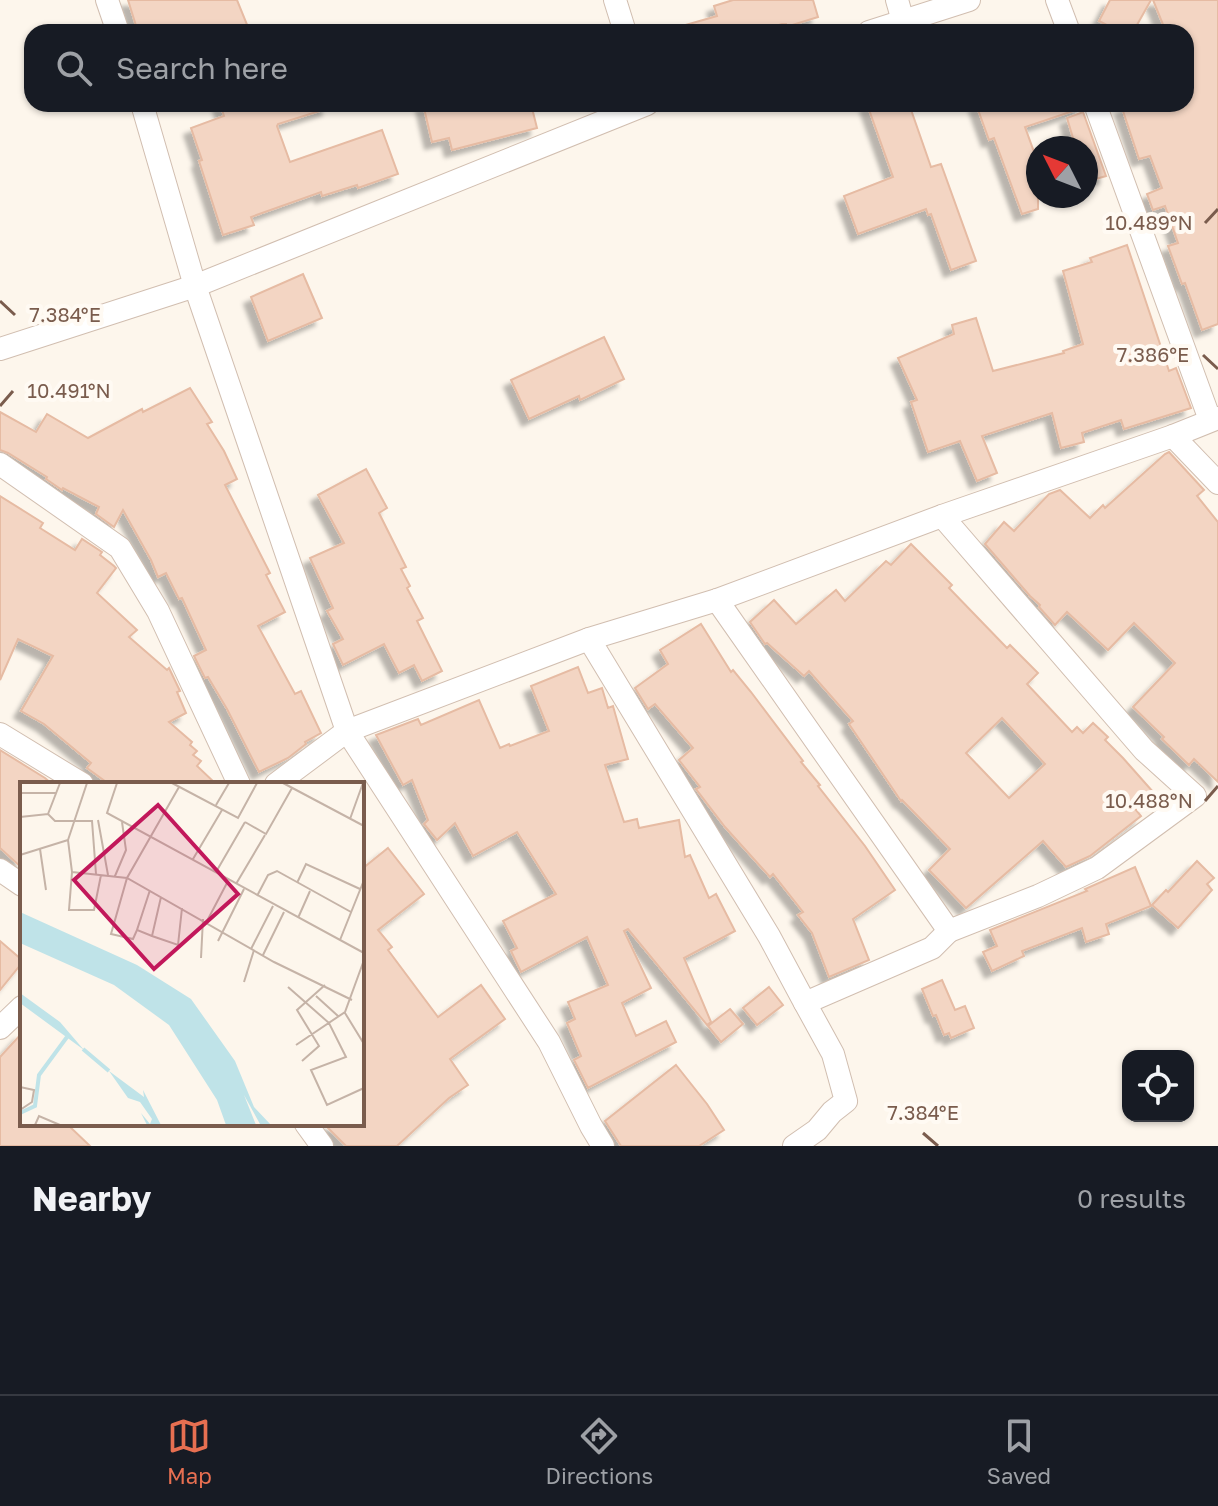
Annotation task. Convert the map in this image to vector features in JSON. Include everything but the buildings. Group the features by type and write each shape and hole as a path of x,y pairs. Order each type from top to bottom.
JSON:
{"street":[{"path":"107,0 115,24"},
{"path":"615,0 622,24"},
{"path":"880,24 900,10 969,0"},
{"path":"1057,0 1066,24"},
{"path":"144,112 195,286 347,731 549,1042 603,1146"},
{"path":"0,349 195,286 627,112"},
{"path":"279,782 347,731 589,639 717,600 1214,419 1098,112"},
{"path":"1173,436 1218,483"},
{"path":"0,464 120,548 158,611 238,782"},
{"path":"805,1003 932,948 949,931 1038,896 1097,868 1195,796 1144,750 942,516"},
{"path":"717,600 949,931"},
{"path":"589,639 769,936 833,1054 846,1101 817,1130 794,1146"},
{"path":"0,734 79,782"},
{"path":"0,870 20,884"},
{"path":"0,1028 20,1009"},
{"path":"307,1126 322,1146"}]}
